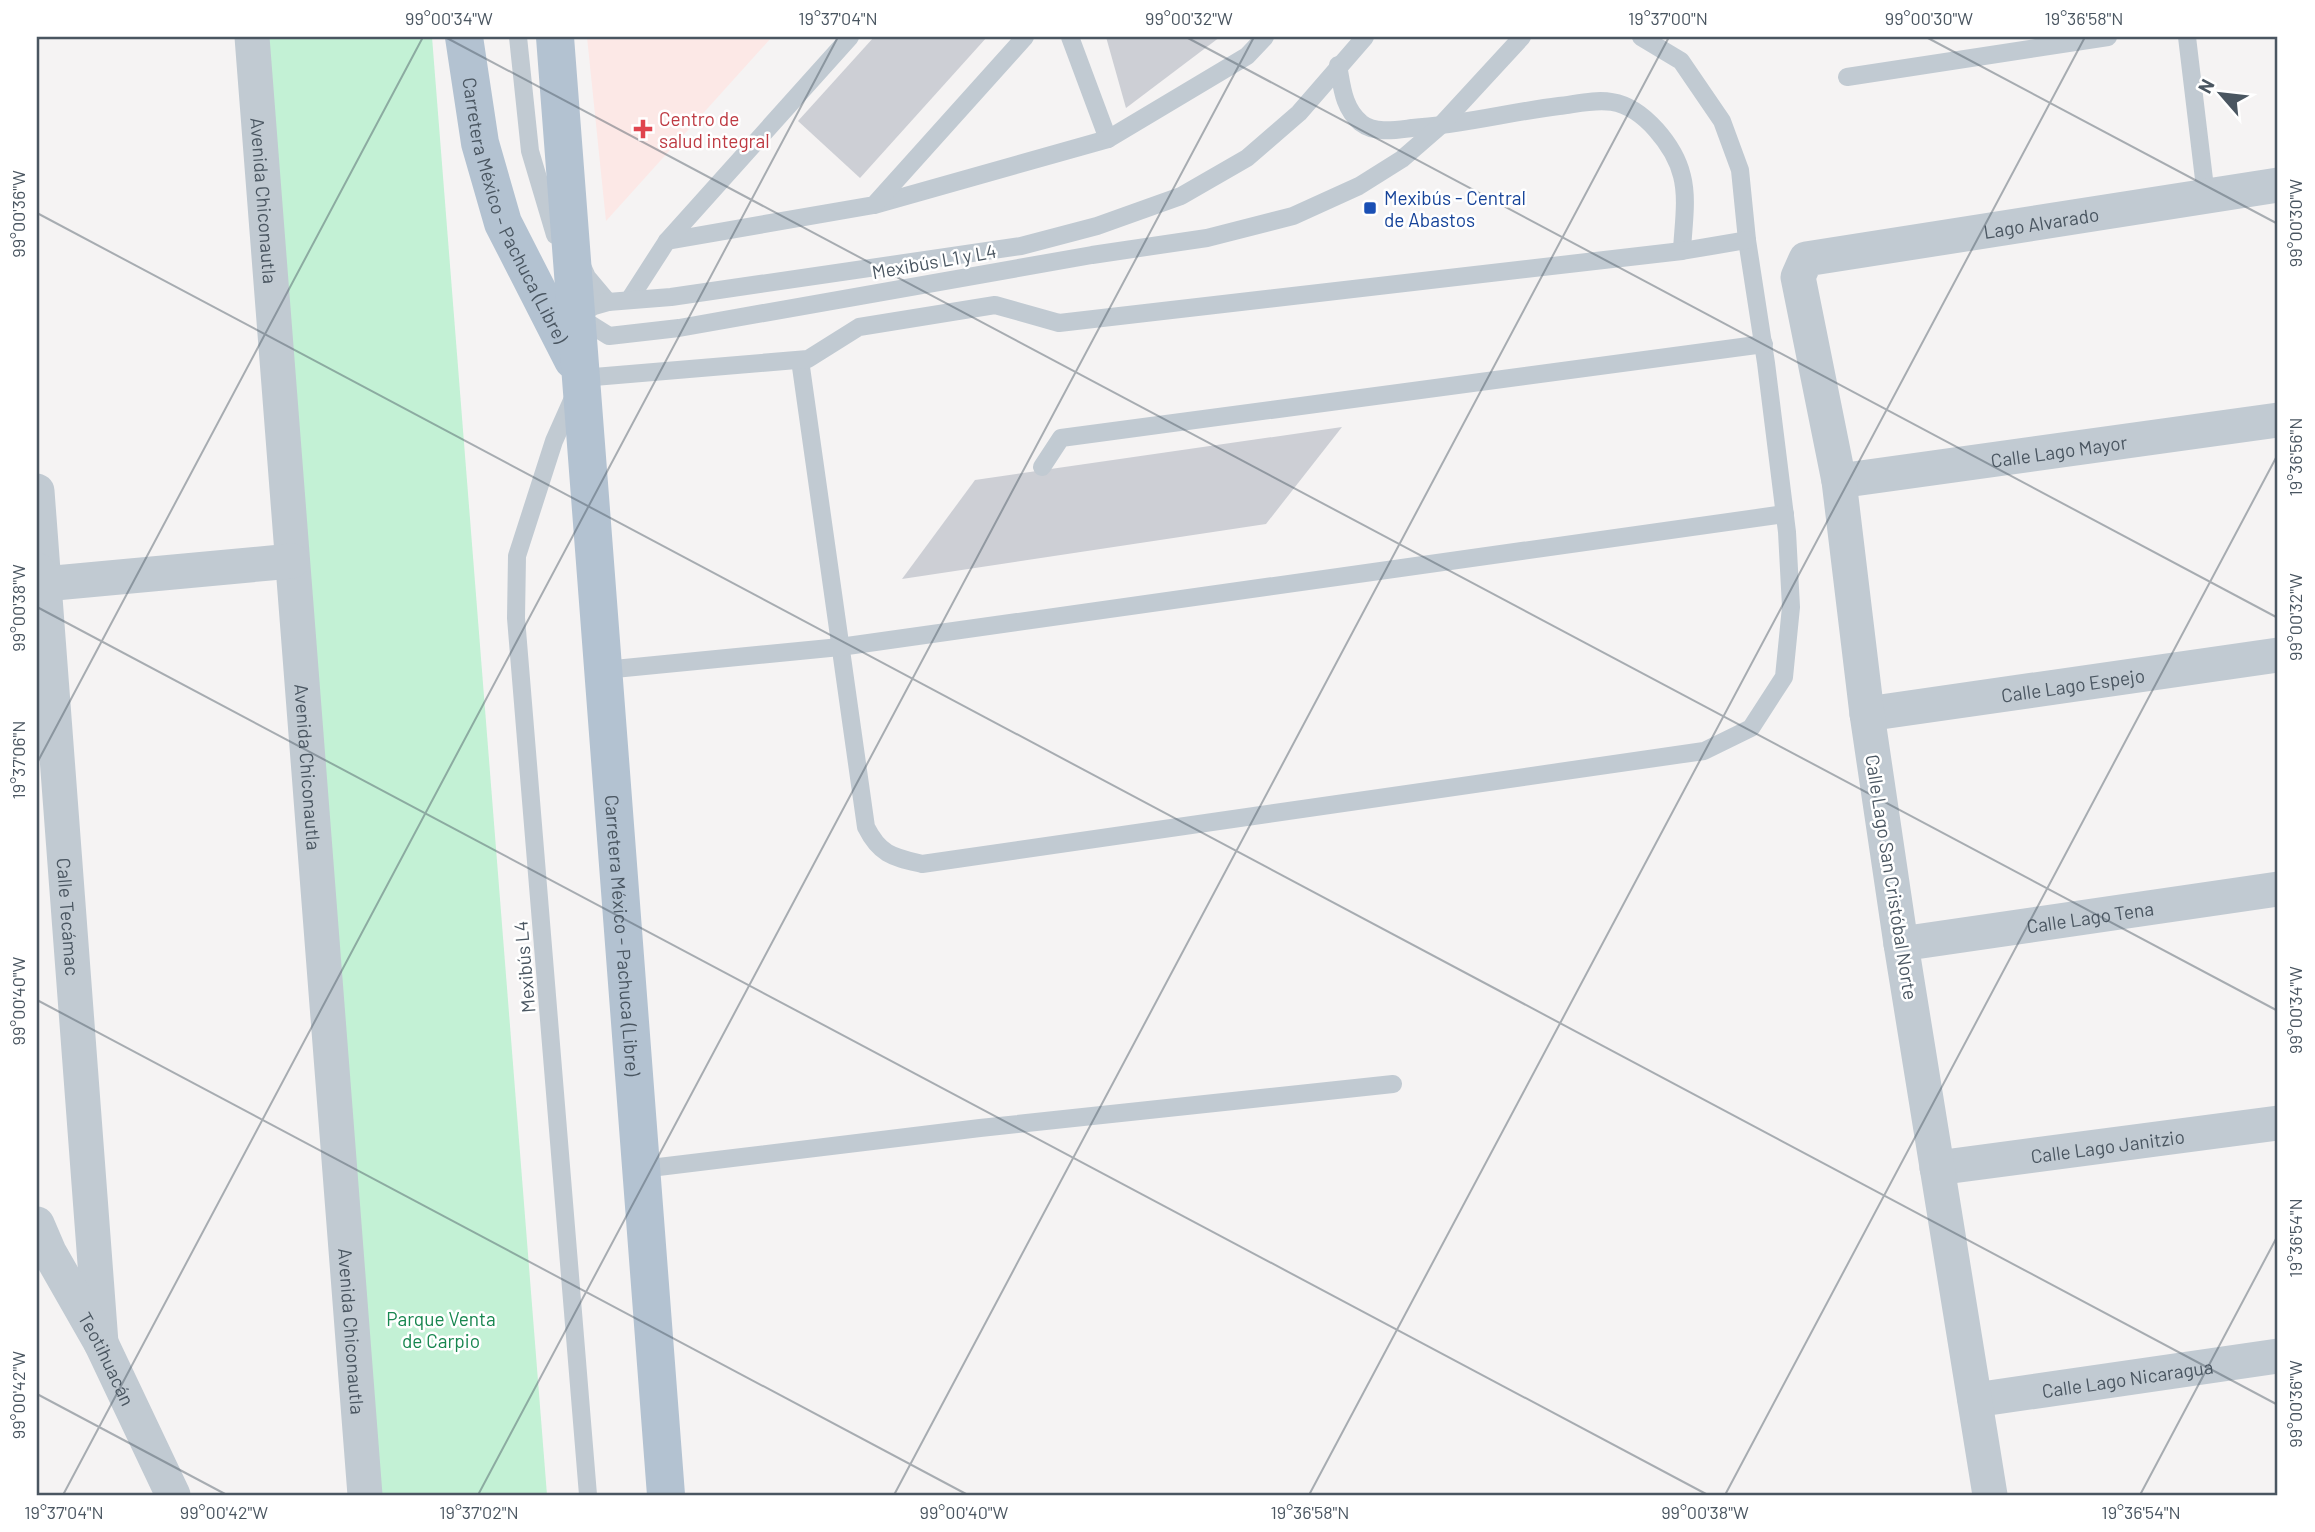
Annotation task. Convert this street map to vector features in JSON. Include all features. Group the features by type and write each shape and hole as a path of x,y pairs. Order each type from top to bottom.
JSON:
{"main road":[{"name":"Carretera México - Pachuca (Libre)","path":"464,37 480,143 503,223 584,337"},
{"name":"Carretera México - Pachuca (Libre)","path":"555,37 571,241 584,337 604,670 666,1495"}],"street":[{"name":"Avenida Chiconautla","path":"251,37 365,1495"},
{"name":"Lago Alvarado","path":"1806,259 2278,185"},
{"name":"Calle Lago San Cristóbal Norte","path":"1806,259 1798,277 1839,481 1867,714 1901,944 1990,1495"},
{"name":"Calle Lago Mayor","path":"1839,481 2278,420"},
{"name":"Calle Tecámac","path":"37,491 40,577 101,1343"},
{"path":"40,577 292,562"},
{"name":"Calle Lago Espejo","path":"1867,714 2278,655"},
{"name":"Calle Lago Tena","path":"1901,944 2278,889"},
{"name":"Calle Lago Janitzio","path":"1937,1168 2278,1123"},
{"name":"Teotihuacán","path":"37,1224 49,1252 101,1343 173,1495"},
{"name":"Calle Lago Nicaragua","path":"1975,1400 2278,1356"}],"lane":[{"path":"518,37 530,151 584,337"},
{"path":"541,37 549,143 571,241"},
{"path":"629,300 667,241 850,37"},
{"path":"874,205 1025,37"},
{"path":"1070,37 1108,139"},
{"path":"667,241 874,205 1108,139 1247,56 1265,37"},
{"name":"Mexibús L1 y L4","path":"584,337 629,300 671,297 1021,246 1097,226 1181,196 1247,158 1299,113 1365,37"},
{"name":"Mexibús L1 y L4","path":"609,336 679,328 1092,255 1207,238 1293,216 1359,186 1402,159 1440,127 1522,37"},
{"path":"800,360 866,827 875,844 890,856 922,864 1704,751 1751,728 1784,677 1791,607 1785,514 1747,240 1740,170 1722,121 1681,61 1641,37"},
{"path":"1847,77 2108,37"},
{"path":"2187,37 2206,196"},
{"path":"1338,65 1348,110 1363,125 1382,131 1440,127 1516,111 1584,103 1612,102 1629,107 1646,120 1677,160 1683,179 1682,251"},
{"path":"584,337 800,360 808,359 859,327 995,305 1059,323 1682,251 1747,240"},
{"path":"584,337 609,336"},
{"name":"Mexibús L4","path":"584,337 592,357 609,336"},
{"name":"Mexibús L4","path":"584,337 517,556 516,618 588,1495"},
{"name":"Mexibús L4","path":"554,441 584,337"},
{"path":"1042,467 1061,438 1763,344"},
{"path":"604,670 840,647 1785,514"},
{"path":"642,1169 979,1128 1393,1084"}],"shaded area":[{"name":"Centro de salud integral","path":"587,37 772,37 606,221"}],"green space":[{"name":"Parque Venta de Carpio","path":"248,37 432,37 547,1495 362,1495"}],"building":[{"path":"874,37 987,37 860,178 798,121"},
{"path":"1106,37 1220,37 1126,108"},
{"path":"1342,427 1266,524 902,579 975,480"}],"place":[{"name":"Centro de salud integral","path":"643,129"},
{"name":"Mexibús - Central de Abastos","path":"1370,208"}]}
